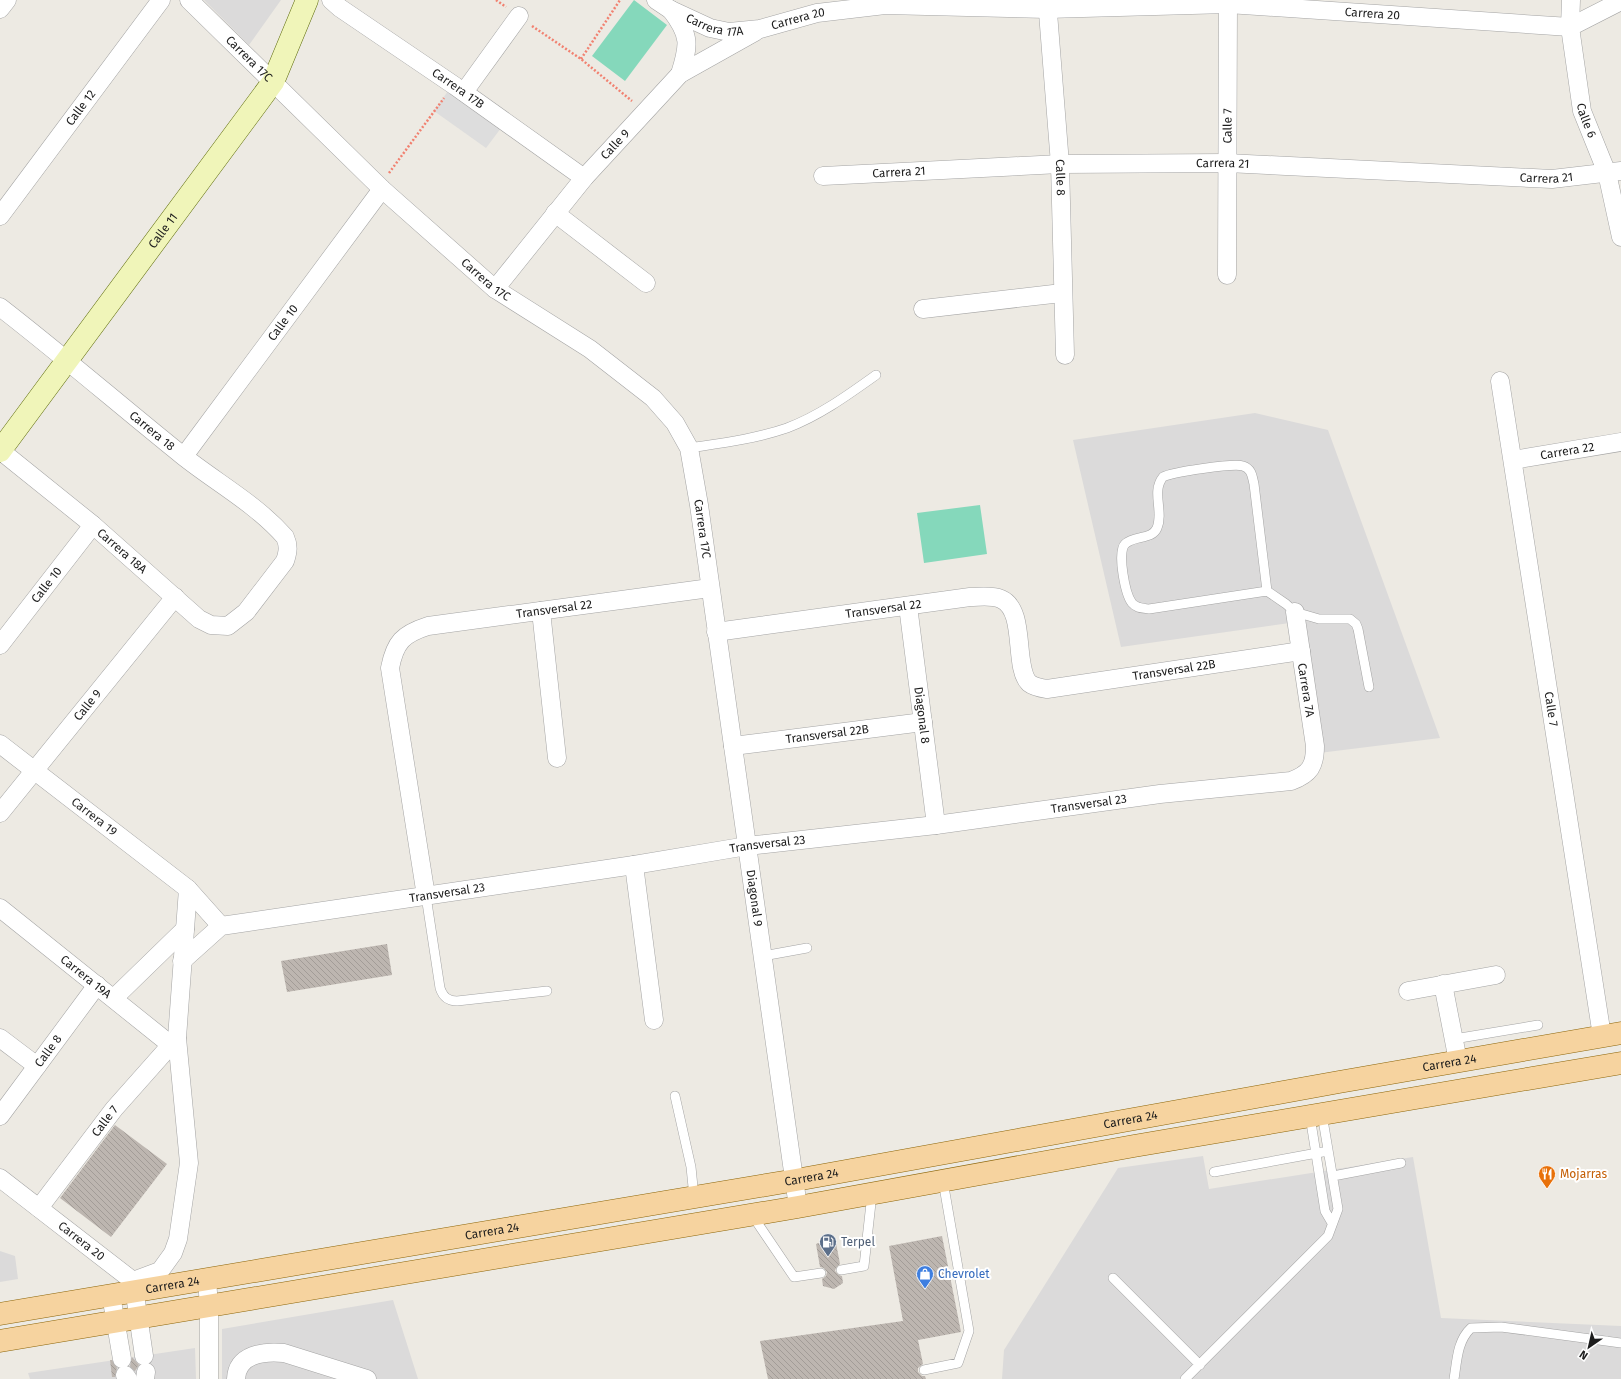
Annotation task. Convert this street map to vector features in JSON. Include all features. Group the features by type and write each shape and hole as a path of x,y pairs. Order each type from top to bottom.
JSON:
{"main road":[{"name":"Carrera 24","path":"0,1314 111,1295 134,1286 207,1279 796,1180 1458,1061 1611,1035"},
{"path":"0,1341 752,1215 1316,1115 1621,1065"}],"street":[{"path":"0,10 7,0"},
{"name":"Calle 12","path":"0,216 161,0"},
{"name":"Carrera 17C","path":"189,0 381,188 495,289 590,349 653,398 675,423 688,448 699,505 710,588"},
{"name":"Calle 11","path":"0,451 273,82 307,0"},
{"name":"Carrera 17B","path":"331,0 340,8 464,92 584,178"},
{"name":"Carrera 17A","path":"656,0 671,10 710,28 730,32 760,29"},
{"name":"Calle 6","path":"1571,0 1570,27 1582,111 1614,172 1621,238"},
{"path":"1570,27 1621,1"},
{"name":"Carrera 20","path":"760,29 817,13 885,5 1228,2 1570,27"},
{"name":"Calle 7","path":"1227,275 1228,2"},
{"name":"Calle 8","path":"1047,4 1060,164 1062,292 1066,355"},
{"name":"Carrera 17A","path":"671,10 682,24 688,48 680,74"},
{"path":"464,92 519,16"},
{"name":"Calle 9","path":"495,289 584,178 680,74 760,29"},
{"name":"Carrera 21","path":"823,176 1060,164 1227,164 1552,179 1614,172"},
{"name":"Calle 10","path":"184,456 381,188"},
{"path":"555,213 646,284"},
{"path":"923,309 1062,292"},
{"name":"Carrera 18","path":"0,307 68,360 184,456 252,507 279,531 288,543 288,551 285,561 246,612"},
{"name":"Calle 7","path":"1500,381 1611,1035"},
{"name":"Carrera 22","path":"1513,460 1621,442"},
{"name":"Carrera 18A","path":"0,451 93,525 200,619 211,625 228,626 246,612"},
{"name":"Calle 10","path":"0,645 93,525"},
{"name":"Transversal 22","path":"426,896 390,668 394,652 402,639 412,631 428,626 710,588"},
{"name":"Diagonal 9","path":"710,588 796,1180 798,1207"},
{"name":"Transversal 22","path":"716,632 989,596 1007,602 1015,619 1026,678 1036,687 1047,689"},
{"name":"Calle 9","path":"0,813 175,597"},
{"name":"Diagonal 8","path":"908,606 936,825"},
{"path":"541,611 557,758"},
{"name":"Carrera 7A","path":"1294,612 1315,746 1315,758 1311,766"},
{"name":"Transversal 22B","path":"1047,689 1300,651"},
{"name":"Transversal 22B","path":"733,746 923,722"},
{"name":"Carrera 19","path":"0,744 188,890"},
{"name":"Transversal 23","path":"222,926 634,865 747,846 936,825 1160,794 1291,781 1306,773 1311,766"},
{"path":"634,865 654,1020"},
{"path":"182,961 222,926 188,890"},
{"path":"145,1369 134,1286 160,1271 173,1253 178,1239 190,1163 174,1042 188,890"},
{"name":"Carrera 19A","path":"0,908 97,985 174,1042"},
{"path":"114,998 185,929"},
{"path":"1408,991 1496,975"},
{"path":"1443,984 1458,1061"},
{"name":"Calle 8","path":"0,1116 97,985"},
{"path":"0,1038 36,1066"},
{"name":"Calle 7","path":"39,1208 114,1109 174,1042"},
{"name":"Carrera 20","path":"0,1178 134,1286"},
{"path":"207,1279 209,1307 209,1379"},
{"path":"111,1295 125,1371"},
{"path":"236,1379 238,1369 243,1361 259,1354 273,1352 284,1353 367,1379"}],"lane":[{"path":"688,448 742,440 787,428 834,405 876,375"},
{"path":"1267,591 1254,484 1252,473 1249,469 1239,465 1179,472 1163,477 1158,484 1159,521 1155,531 1150,535 1127,542 1122,550 1126,591 1133,604 1139,608 1148,609 1267,591 1286,604 1294,612 1311,617 1350,619 1354,621 1358,629 1369,687"},
{"path":"426,896 440,988 446,999 457,1002 547,992"},
{"path":"763,956 807,948"},
{"path":"1454,1039 1538,1024"},
{"path":"675,1096 691,1167 694,1197"},
{"path":"1185,1379 1328,1236 1338,1209 1328,1151 1316,1115"},
{"path":"1316,1115 1316,1153 1325,1211 1332,1223"},
{"path":"1214,1172 1328,1151"},
{"path":"1332,1176 1400,1163"},
{"path":"924,1370 958,1363 969,1331 943,1181"},
{"path":"841,1270 864,1266 872,1194"},
{"path":"752,1215 794,1277 821,1273"},
{"path":"1113,1278 1200,1365"},
{"path":"1454,1379 1460,1342 1471,1328 1501,1327 1621,1343"}],"path":[{"path":"496,0 581,59 636,104"},
{"path":"581,59 620,0"},
{"path":"381,188 445,96"}],"shaded area":[{"path":"204,0 281,0 249,45"},
{"path":"448,91 501,128 486,148 434,111"},
{"path":"1255,413 1328,430 1440,738 1319,753 1304,621 1121,647 1073,440"},
{"path":"1203,1156 1209,1189 1413,1157 1441,1318 1621,1326 1621,1379 1002,1379 1004,1350 1118,1168"},
{"path":"0,1251 15,1256 18,1279 0,1282"},
{"path":"393,1300 418,1379 222,1379 222,1329"},
{"path":"195,1348 196,1379 30,1379 28,1373"}],"green space":[{"path":"634,0 667,25 625,81 592,56"},
{"path":"980,505 987,554 924,563 917,513"}],"building":[{"path":"387,944 392,975 287,992 281,961"},
{"path":"115,1125 167,1164 111,1237 60,1198"},
{"path":"942,1236 961,1332 918,1340 923,1364 918,1368 918,1372 922,1376 925,1376 926,1379 768,1379 760,1341 903,1321 889,1246"},
{"name":"Terpel","path":"824,1241 836,1243 840,1264 835,1271 842,1276 843,1283 834,1289 823,1286 822,1279 826,1276 827,1272 824,1268 820,1267 816,1244"},
{"path":"132,1357 139,1365 135,1371 130,1366"},
{"path":"110,1360 112,1360 117,1368 115,1377 112,1377"}],"place":[{"name":"Mojarras","path":"1547,1189"},
{"name":"Terpel","path":"828,1257"},
{"name":"Chevrolet","path":"925,1289"}]}
